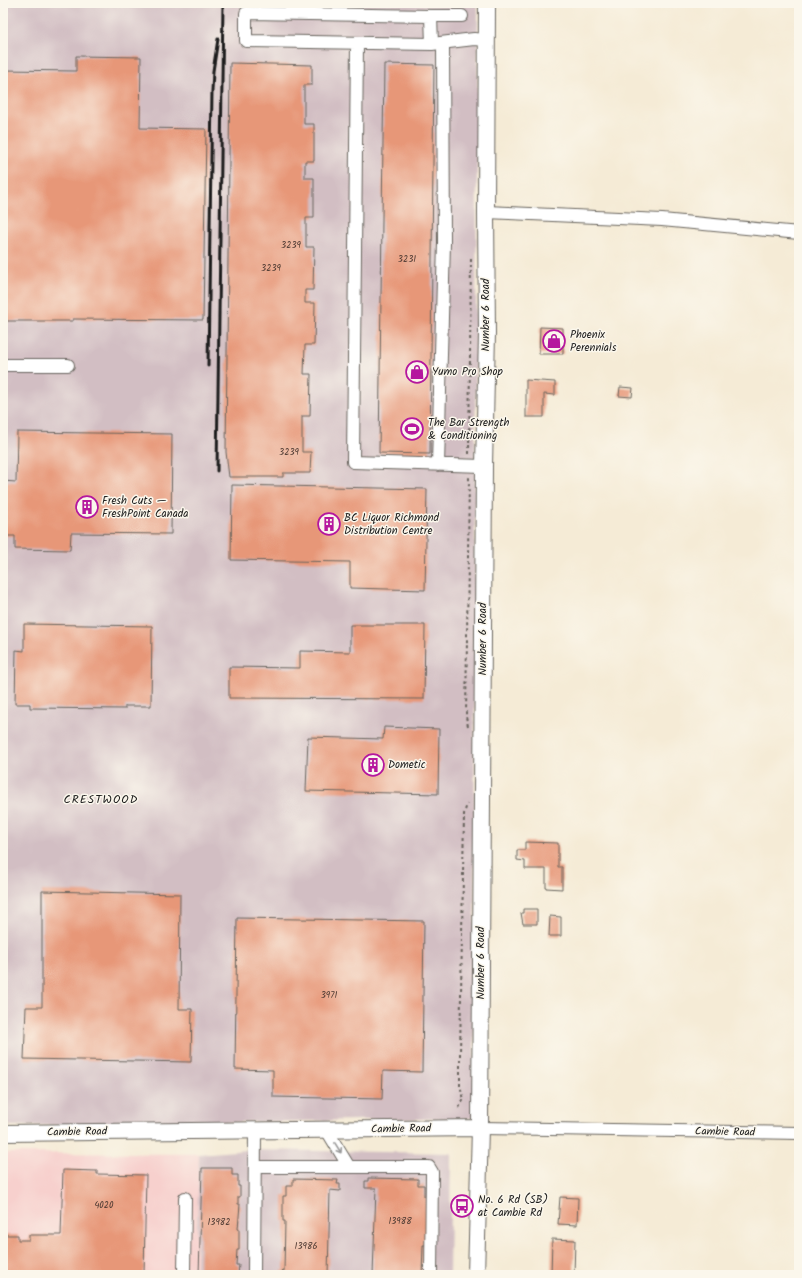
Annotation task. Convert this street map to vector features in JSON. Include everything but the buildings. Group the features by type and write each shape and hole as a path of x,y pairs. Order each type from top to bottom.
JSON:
{"main road":[{"name":"Number 6 Road","path":"476,1275 480,1128 476,466 487,332 487,3"},
{"name":"Cambie Road","path":"3,1133 480,1128"}],"street":[{"path":"462,16 246,13 246,41 438,43 474,39 486,40"},
{"path":"431,16 438,43 444,243 438,465"},
{"path":"357,43 352,462 476,466"},
{"path":"486,212 662,220 799,233"},
{"path":"3,364 68,365"},
{"name":"Cambie Road","path":"480,1128 799,1133"},
{"path":"326,1129 349,1167"},
{"path":"254,1275 255,1130"},
{"path":"255,1167 429,1167 431,1169 431,1275"},
{"path":"184,1275 185,1198"}],"path":[{"path":"466,717 476,466 471,252"},
{"path":"459,1108 464,1099 460,1086 460,1055 464,814"}],"shaded area":[{"path":"3,3 478,3 475,482 474,1118 3,1126"},
{"path":"248,1150 451,1153 449,1275 196,1275 199,1154"},
{"path":"3,1153 199,1154 196,1275 3,1275"}],"railway":[{"path":"217,471 223,3"},
{"path":"208,366 212,91 213,71 218,39"}],"place":[{"name":"Phoenix Perennials","path":"554,341"},
{"name":"Yumo Pro Shop","path":"417,372"},
{"name":"The Bar Strength & Conditioning","path":"412,429"},
{"name":"Fresh Cuts — FreshPoint Canada","path":"87,507"},
{"name":"BC Liquor Richmond Distribution Centre","path":"329,524"},
{"name":"Dometic","path":"373,765"},
{"name":"No. 6 Rd (SB) at Cambie Rd","path":"462,1206"}],"district":[{"name":"CRESTWOOD","path":"101,799"}]}
